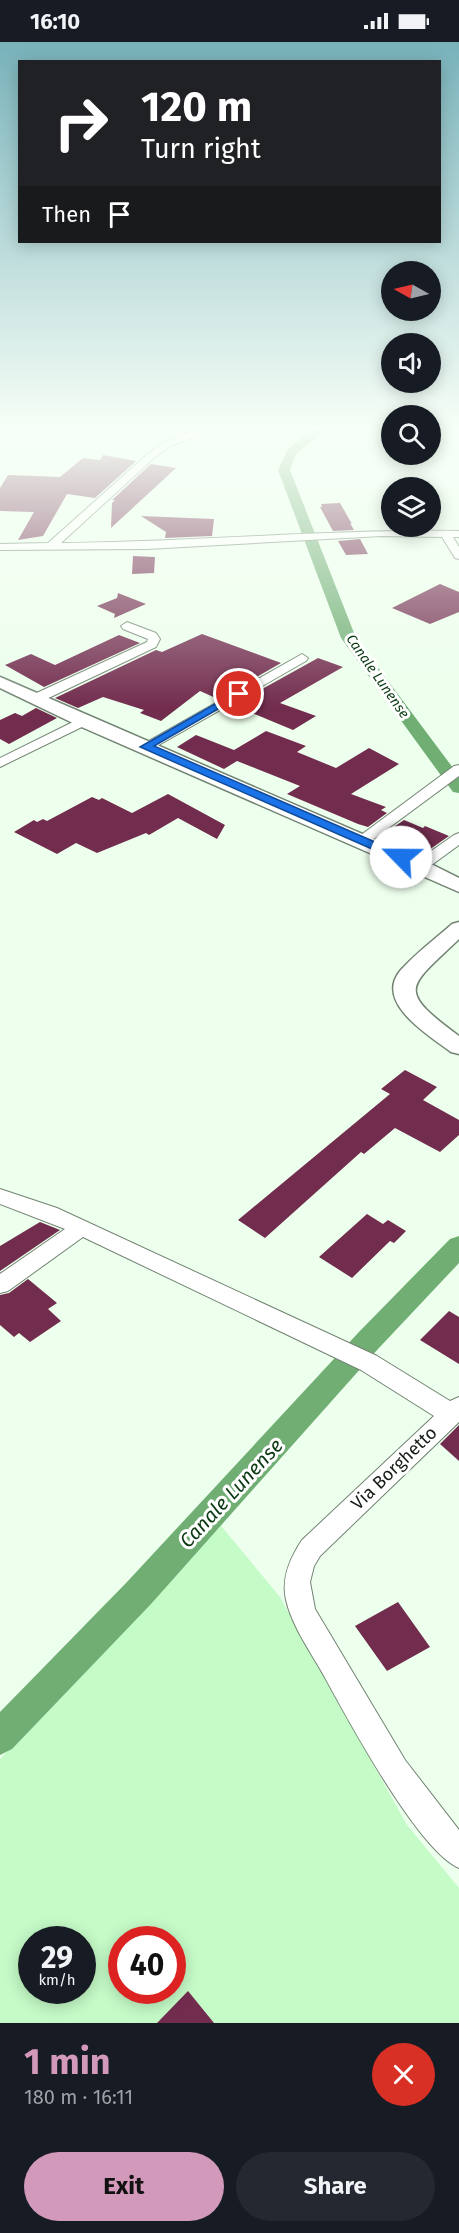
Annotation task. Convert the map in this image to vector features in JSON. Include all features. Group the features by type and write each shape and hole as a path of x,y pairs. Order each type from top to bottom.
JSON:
{"street":[{"path":"52,546 78,522"},
{"path":"0,547 147,546 381,533 459,534"},
{"path":"446,534 459,556"},
{"path":"35,699 152,644 154,639 127,626"},
{"path":"145,747 302,658"},
{"path":"0,682 83,721 420,866 459,886"},
{"path":"4,757 83,721"},
{"path":"362,841 453,773"},
{"path":"420,866 459,838"},
{"path":"459,928 408,976 404,996 416,1012 459,1047"},
{"name":"Via Borghetto","path":"0,1196 50,1213 343,1350 455,1410 311,1548 303,1558 296,1583 300,1608 394,1768 436,1829 459,1853"},
{"path":"0,1285 81,1228"}],"green space":[{"path":"217,1521 280,1597 407,1825 459,1888 459,2023 0,2023 0,1759"}],"building":[{"path":"28,522 51,522 43,536 18,540"},
{"path":"151,522 214,522 212,536 165,538 166,532"},
{"path":"328,522 351,522 354,530 333,531"},
{"path":"360,539 368,554 346,555 338,541"},
{"path":"133,556 155,557 154,573 132,574"},
{"path":"440,584 459,592 459,612 430,624 392,608"},
{"path":"118,593 146,604 114,618 115,614 97,606 117,598"},
{"path":"202,634 281,663 218,699 200,691 161,721 140,713 144,710 103,697 78,708 55,698 156,650 162,652"},
{"path":"119,635 140,643 44,687 5,665 31,654 55,665"},
{"path":"318,658 343,667 280,703 316,716 293,730 233,705"},
{"path":"36,708 57,718 9,744 0,739 0,720 15,713 22,716"},
{"path":"266,731 306,746 297,752 336,768 369,748 399,764 351,794 386,807 381,810 387,813 368,827 358,824 287,794 300,786 237,761 224,769 177,747 196,735 234,750"},
{"path":"168,794 225,825 217,839 178,818 149,835 146,833 97,853 76,843 57,854 14,832 34,820 47,821 92,797 99,800 102,798 132,813"},
{"path":"404,820 449,836 426,852 384,834"},
{"path":"405,1070 437,1087 423,1100 459,1120 459,1135 440,1152 395,1128 364,1154 361,1152 265,1238 238,1220 390,1094 381,1089"},
{"path":"367,1214 383,1224 388,1220 406,1231 394,1243 390,1241 352,1278 319,1257"},
{"path":"40,1222 60,1230 0,1271 0,1246"},
{"path":"28,1279 57,1303 48,1309 61,1321 30,1342 19,1333 14,1337 0,1325 0,1295 9,1293"},
{"path":"449,1311 459,1317 459,1364 420,1340"},
{"path":"459,1425 459,1461 440,1444"},
{"path":"398,1602 430,1647 387,1671 355,1626"},
{"path":"188,1991 214,2023 157,2023 175,2004 186,2004"}],"waterway":[{"name":"Canale Lunense","path":"304,522 349,638 459,788"},
{"name":"Canale Lunense","path":"0,1737 139,1593 368,1341 459,1246"}],"route":[{"path":"239,694 145,747 401,857"}]}
